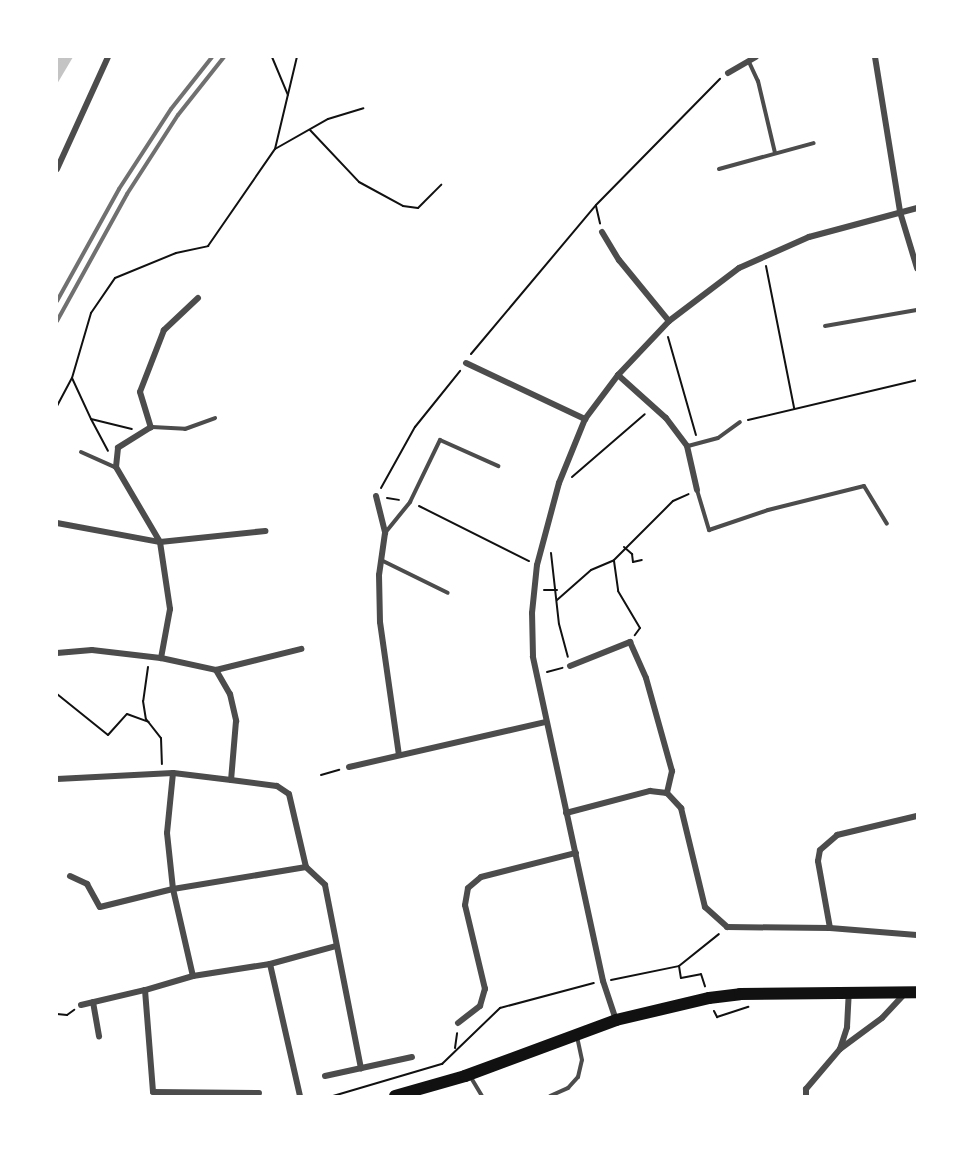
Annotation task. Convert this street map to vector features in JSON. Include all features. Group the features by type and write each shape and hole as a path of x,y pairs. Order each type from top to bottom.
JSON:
{"main road":[{"path":"395,1096 469,1074 616,1020 709,998 849,992 911,993"}],"street":[{"path":"57,169 108,57"},
{"path":"728,73 756,57"},
{"path":"875,57 900,212 917,268"},
{"path":"616,1020 603,981 576,853 544,722 536,675 532,613 537,565 557,490 585,419 618,375 667,323 739,268 809,237 917,208"},
{"path":"602,232 619,260 667,323"},
{"path":"161,658 170,609 160,542 116,467 118,448 146,433 151,427 140,392 165,330 198,298"},
{"path":"466,363 585,419"},
{"path":"618,375 654,406 687,446 698,490"},
{"path":"376,496 385,532 383,561 379,575 380,622 399,755"},
{"path":"57,523 160,542 265,531"},
{"path":"570,666 630,642 646,678 672,771 667,793"},
{"path":"57,653 92,650 161,658 216,670 301,649"},
{"path":"216,670 230,694 236,721 231,780"},
{"path":"349,767 544,722"},
{"path":"173,773 166,833 172,888 193,976"},
{"path":"57,779 173,773 277,786 289,794 306,867 325,885 361,1068"},
{"path":"566,813 650,791 667,793 681,808 705,907 727,927 830,928 917,935"},
{"path":"830,928 818,861 820,850 837,835 917,816"},
{"path":"458,1023 480,1006 485,989 465,905 468,888 481,877 576,853"},
{"path":"70,876 87,884 100,907 172,888 306,867"},
{"path":"81,1005 193,976 270,964 336,946"},
{"path":"270,964 300,1096"},
{"path":"145,990 153,1092 259,1093"},
{"path":"840,1049 847,1027 849,992"},
{"path":"806,1096 806,1089 840,1049 911,993"},
{"path":"93,1002 99,1036"},
{"path":"325,1076 412,1057"}],"lane":[{"path":"749,62 758,81 775,154"},
{"path":"719,169 814,143"},
{"path":"825,326 917,310"},
{"path":"151,427 185,429 215,418"},
{"path":"687,446 718,438 740,422"},
{"path":"385,532 410,502 440,440 498,466"},
{"path":"81,452 116,467"},
{"path":"698,490 709,530 768,510 864,486 887,524"},
{"path":"383,561 448,593"},
{"path":"563,1096 581,1068 576,1033"},
{"path":"469,1074 482,1096"},
{"path":"550,1096 566,1089"}],"path":[{"path":"272,57 288,95"},
{"path":"57,406 72,378 91,313 115,278 176,253 208,246 275,150 297,57"},
{"path":"537,565 410,502 376,496 415,427 466,363 476,343 596,205 701,95 728,73"},
{"path":"275,150 310,130 363,108"},
{"path":"310,130 359,182 403,206 418,208 441,184"},
{"path":"596,205 602,232"},
{"path":"764,257 795,408"},
{"path":"667,323 698,443"},
{"path":"72,378 116,467"},
{"path":"740,422 917,380"},
{"path":"557,490 654,406"},
{"path":"91,418 146,433"},
{"path":"557,600 591,570 614,560 624,547 673,501 698,490"},
{"path":"536,675 570,666 557,600 550,547"},
{"path":"624,547 632,554 633,562 642,560"},
{"path":"614,560 618,591 640,628 630,642"},
{"path":"150,658 143,701 149,723 161,738 162,773"},
{"path":"57,694 108,735 127,714 149,723"},
{"path":"321,775 349,767"},
{"path":"333,1096 442,1064 455,1048 500,1008 603,981 679,966 727,927"},
{"path":"679,966 681,978 701,974 709,998"},
{"path":"57,1014 67,1015 81,1005"},
{"path":"455,1048 458,1023"}],"building":[{"path":"57,57 73,57 57,84"}],"railway":[{"path":"57,301 119,189 171,109 212,57"},
{"path":"57,321 127,194 178,115 224,57"}]}
